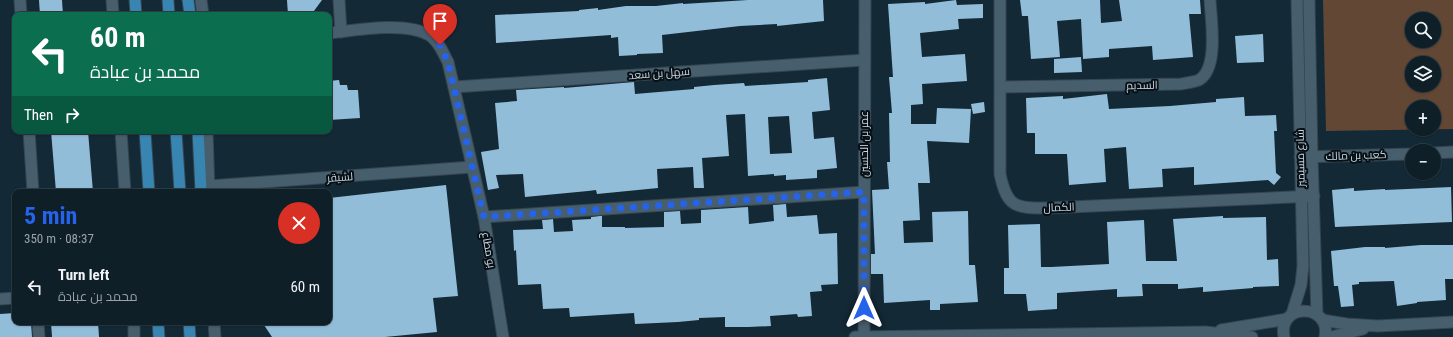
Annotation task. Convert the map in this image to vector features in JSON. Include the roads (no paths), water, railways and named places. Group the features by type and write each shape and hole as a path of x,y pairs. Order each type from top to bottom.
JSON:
{"main road":[{"path":"135,0 136,12"},
{"path":"168,0 169,12"},
{"path":"188,0 190,12"},
{"path":"144,134 149,189"},
{"path":"176,134 180,189"},
{"path":"198,134 206,189"},
{"path":"158,325 159,337"},
{"path":"189,325 190,337"}],"street":[{"path":"20,0 21,12"},
{"path":"112,0 113,12"},
{"path":"202,0 203,12"},
{"path":"339,0 341,32"},
{"name":"عمر بن الحسين","path":"864,337 865,0"},
{"name":"الكمال","path":"1000,0 1000,174 1003,190 1010,201 1024,208 1314,196"},
{"name":"السديم","path":"1001,88 1181,84 1199,80 1206,72 1212,59 1210,0"},
{"name":"شارع مسيمير","path":"1284,337 1284,325 1289,317 1301,286 1303,266 1298,0"},
{"name":"شارع مسيمير","path":"1310,0 1312,157 1319,317 1325,326 1325,337"},
{"name":"بو مطاع","path":"332,33 393,27 412,29 429,35 440,45 448,62 484,217 503,337"},
{"name":"سهل بن سعد","path":"454,87 864,60"},
{"path":"29,134 33,189"},
{"path":"121,134 125,189"},
{"path":"206,189 207,134"},
{"path":"1441,153 1453,152"},
{"name":"كعب بن مالك","path":"1300,157 1405,154"},
{"name":"لشيقر","path":"218,189 472,167"},
{"path":"484,217 864,192"},
{"path":"0,299 12,298"},
{"path":"1205,332 1289,317 1304,310 1319,317 1347,324 1378,326 1453,322"},
{"path":"38,325 39,337"},
{"path":"134,325 134,337"},
{"path":"214,325 214,337"},
{"path":"1331,337 1378,326"},
{"path":"855,337 1205,332 1252,337"}]}
